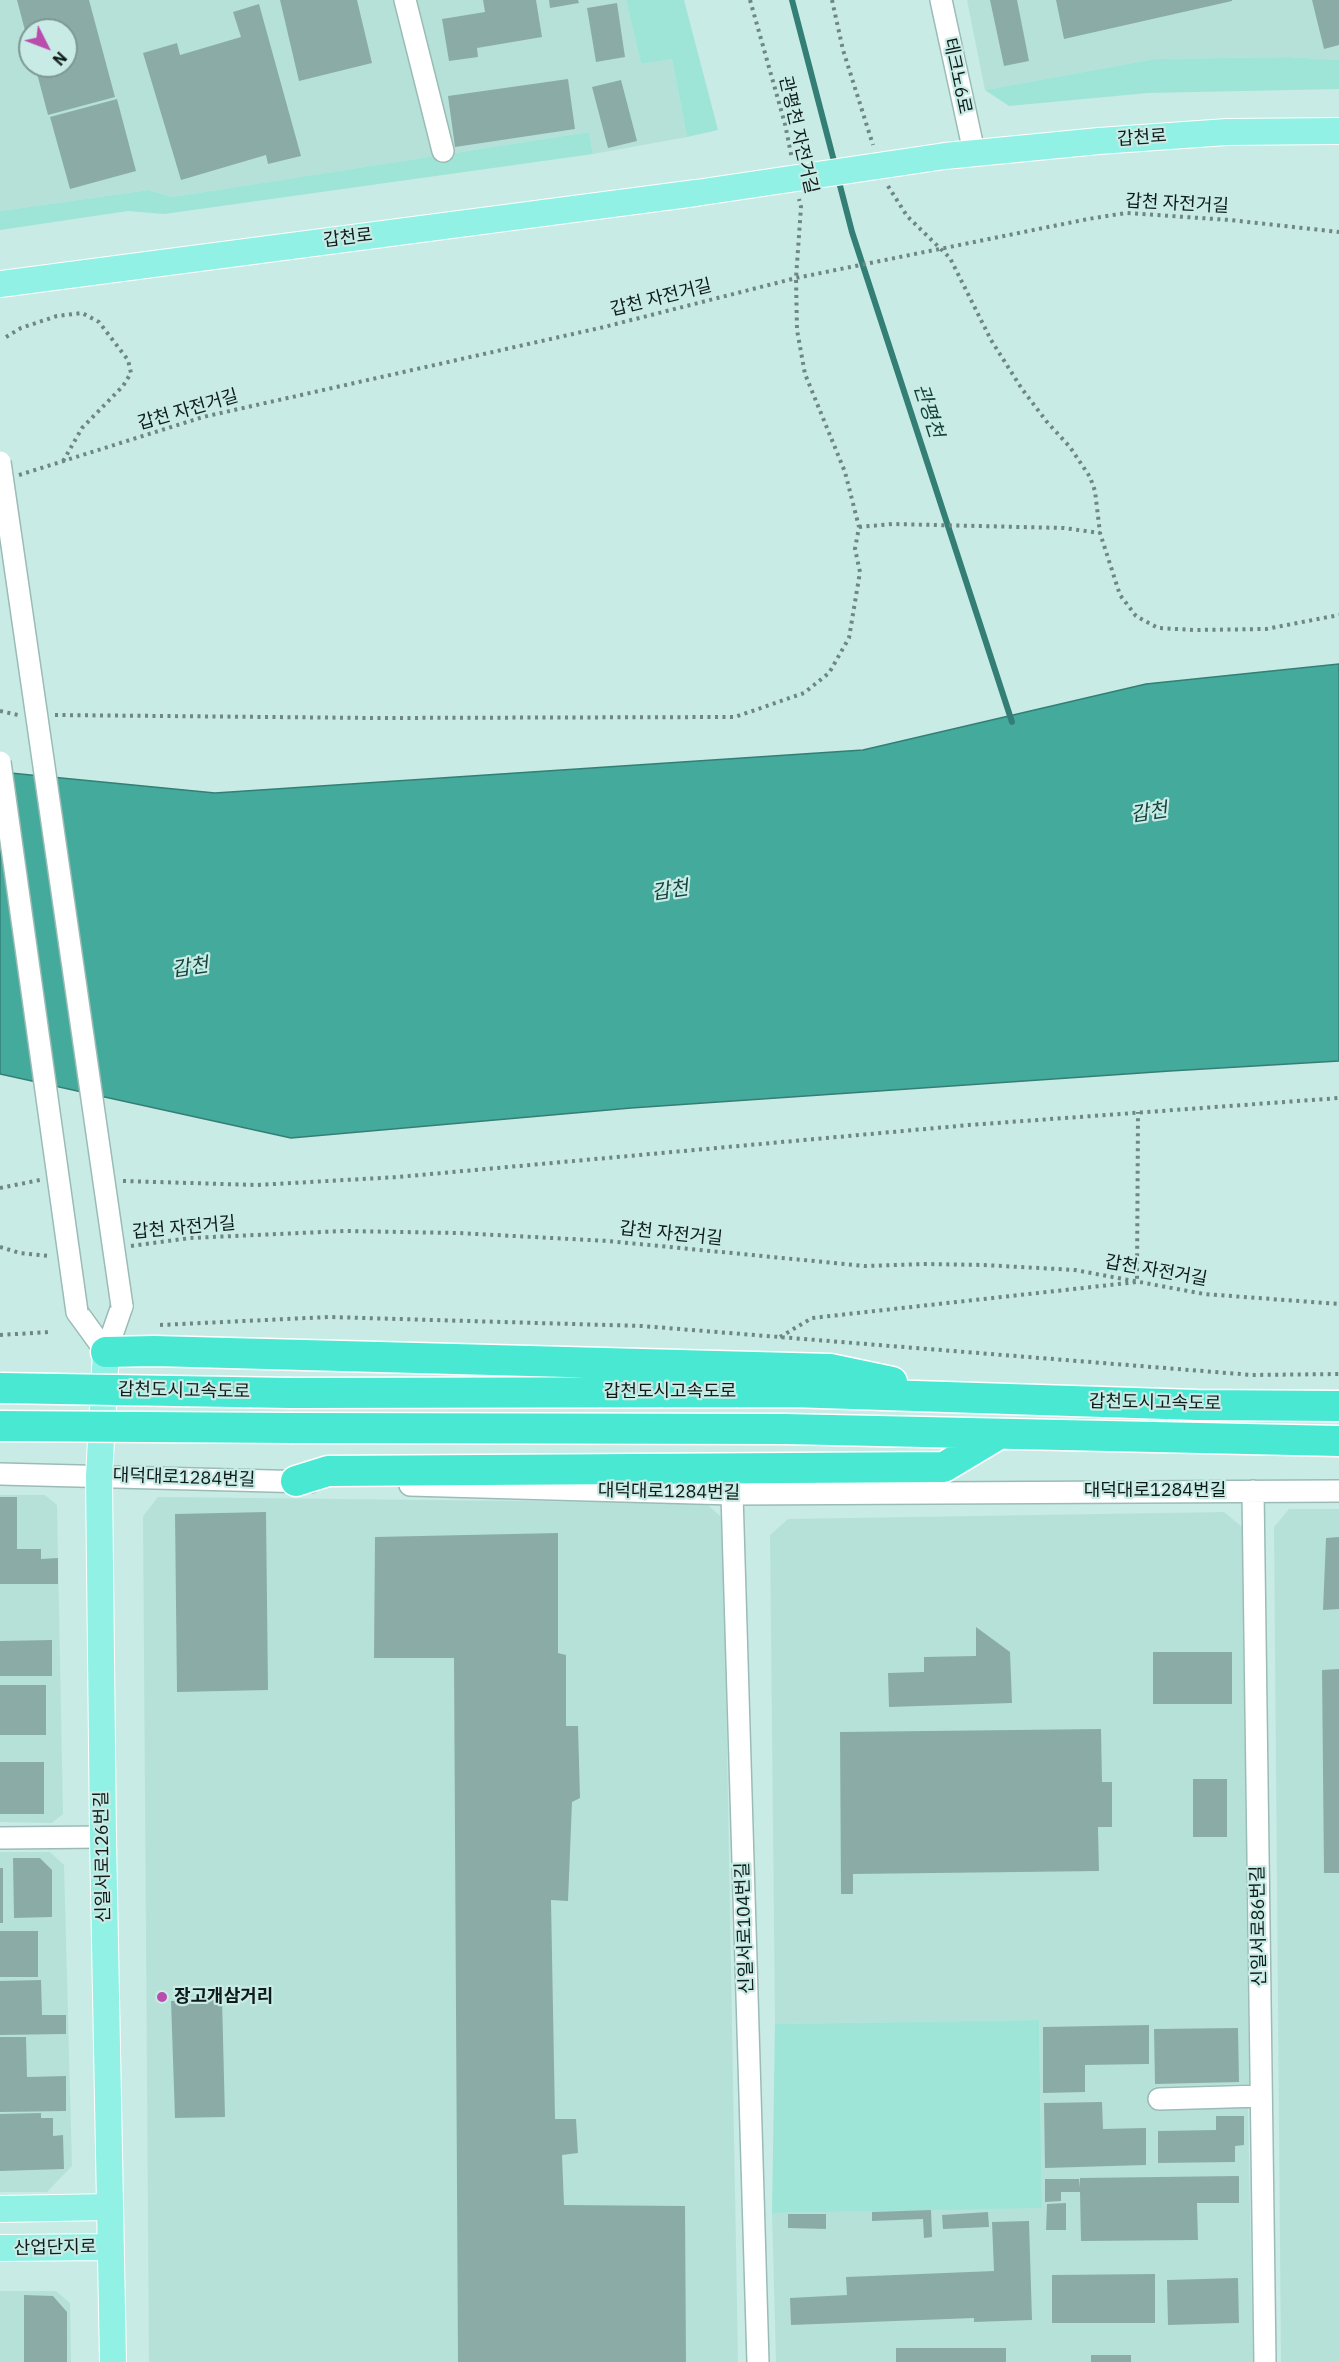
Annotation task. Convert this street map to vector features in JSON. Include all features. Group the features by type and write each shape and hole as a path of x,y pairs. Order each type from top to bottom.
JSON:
{"highway":[{"path":"106,1352 154,1351 830,1369 969,1398"},
{"name":"갑천도시고속도로","path":"0,1388 291,1393 790,1392 1339,1406"},
{"name":"갑천도시고속도로","path":"0,1426 784,1429 1339,1441"},
{"path":"296,1481 328,1471 944,1467 999,1434"}],"main road":[{"name":"갑천로","path":"0,284 696,193 974,152 1227,132 1339,131"},
{"name":"신일서로126번길","path":"106,1352 99,1476 113,2362"},
{"path":"0,2209 109,2207"},
{"name":"산업단지로","path":"0,2248 111,2247"}],"street":[{"path":"405,0 443,150"},
{"name":"테크노6로","path":"941,0 974,152"},
{"path":"8,469 122,1306 106,1352"},
{"path":"0,762 77,1312 106,1352"},
{"name":"대덕대로1284번길","path":"0,1473 732,1494 1339,1491"},
{"name":"신일서로86번길","path":"1253,1491 1265,2362"},
{"name":"신일서로104번길","path":"732,1494 758,2362"},
{"path":"0,1838 103,1838"},
{"path":"1159,2099 1262,2096"}],"path":[{"name":"관평천 자전거길","path":"750,0 785,124 793,166"},
{"path":"832,0 858,103 877,155"},
{"path":"884,176 907,216 950,258 991,340 1023,389 1047,422 1070,447 1090,477 1095,491 1100,533 1120,595 1136,616 1158,628 1195,630 1266,629 1339,615"},
{"name":"관평천 자전거길","path":"46,715 375,718 735,717 804,693 829,673 849,638 860,572 855,549 859,527 845,472 805,374 797,330 796,278 801,207 799,197"},
{"name":"갑천 자전거길","path":"8,469 62,463 203,417 604,327 796,278 1125,213 1230,220 1339,232"},
{"path":"6,337 21,328 57,316 82,313 99,322 128,360 131,373 123,386 82,428 62,463"},
{"path":"859,527 892,524 1064,528 1100,533"},
{"path":"0,711 25,715"},
{"path":"113,1181 257,1185 398,1177 969,1125 1339,1098"},
{"path":"780,1337 812,1318 1137,1282 1137,1112"},
{"path":"0,1188 46,1180"},
{"name":"갑천 자전거길","path":"125,1246 190,1238 344,1231 458,1233 608,1241 865,1266 960,1264 1075,1270 1204,1294 1339,1304"},
{"path":"0,1247 20,1253 60,1255"},
{"path":"159,1325 305,1317"},
{"path":"0,1335 50,1332"}],"shaded area":[{"path":"0,0 397,0 436,156 172,197 149,190 0,211"},
{"path":"416,0 626,0 641,64 672,59 687,137 593,154 589,132 455,153"},
{"path":"626,0 684,0 718,130 687,137 672,59 641,64"},
{"path":"967,0 1339,0 1339,60 1289,57 1154,59 985,90"},
{"path":"1289,57 1339,60 1339,89 1148,93 1009,106 985,90 1154,59"},
{"path":"589,132 593,154 164,214 128,211 0,230 0,211 149,190 172,197"},
{"path":"0,1495 45,1495 57,1505 63,1814 52,1823 0,1822"},
{"path":"158,1497 706,1503 723,1519 738,2362 149,2362 143,1516"},
{"path":"1289,1509 1339,1509 1339,2362 1281,2362 1274,1527"},
{"path":"1224,1512 1242,1527 1249,2084 1154,2087 1154,2108 1248,2105 1253,2362 776,2362 772,2213 1042,2207 1039,2020 775,2024 770,1535 788,1519"},
{"path":"0,1852 50,1852 64,1865 72,2166 47,2192 0,2192"},
{"path":"1039,2020 1042,2208 772,2213 775,2024"},
{"path":"0,2291 56,2291 70,2303 71,2362 0,2362"}],"water":[{"name":"갑천","path":"1339,664 1339,1061 631,1108 291,1138 0,1074 0,772 215,793 863,750 1146,684"}],"building":[{"path":"17,0 89,0 115,97 48,115 38,78 78,78 78,18 22,18"},
{"path":"280,0 357,0 372,63 299,81"},
{"path":"483,0 536,0 542,37 477,48 478,57 449,61 442,19 485,12"},
{"path":"549,0 578,0 579,3 550,8"},
{"path":"990,0 1017,0 1029,61 1004,66"},
{"path":"1056,0 1232,0 1232,1 1064,39"},
{"path":"1312,0 1339,0 1339,45 1324,49"},
{"path":"617,3 625,57 596,62 587,8"},
{"path":"259,4 301,156 268,164 266,155 181,180 143,53 177,43 180,55 241,37 233,12"},
{"path":"568,79 575,129 455,147 448,96"},
{"path":"621,80 637,141 608,148 592,87"},
{"path":"117,99 136,171 70,189 50,117"},
{"path":"0,1497 17,1497 17,1549 41,1549 41,1559 58,1558 58,1584 0,1584"},
{"path":"266,1512 268,1690 177,1692 175,1514"},
{"path":"558,1533 558,1653 566,1655 566,1726 578,1726 580,1798 572,1802 568,1901 551,1900 555,2119 576,2119 578,2153 562,2155 564,2205 685,2206 686,2362 458,2362 454,1658 374,1658 375,1537"},
{"path":"1339,1537 1339,1609 1323,1610 1326,1538"},
{"path":"976,1627 1010,1652 1012,1703 889,1707 888,1673 924,1672 924,1657 976,1656"},
{"path":"52,1640 52,1676 0,1676 0,1641"},
{"path":"1153,1652 1232,1652 1232,1704 1153,1704"},
{"path":"1339,1669 1339,1873 1324,1873 1322,1670"},
{"path":"0,1685 46,1685 46,1735 0,1735"},
{"path":"1101,1729 1102,1782 1112,1782 1112,1827 1098,1827 1099,1871 853,1874 853,1894 841,1894 840,1732"},
{"path":"0,1762 44,1762 44,1814 0,1814"},
{"path":"1193,1779 1227,1779 1227,1837 1193,1837"},
{"path":"13,1858 40,1858 52,1870 52,1917 14,1918"},
{"path":"0,1868 3,1868 3,1923 0,1923"},
{"path":"0,1931 38,1931 38,1977 0,1977"},
{"path":"41,1980 42,2015 66,2015 66,2034 0,2035 0,1981"},
{"path":"222,1999 225,2117 175,2118 171,2001"},
{"path":"1149,2025 1149,2064 1085,2065 1085,2092 1043,2093 1043,2027"},
{"path":"1238,2028 1239,2082 1155,2084 1154,2029"},
{"path":"0,2037 26,2037 27,2077 66,2076 66,2111 0,2112"},
{"path":"1102,2102 1103,2129 1146,2128 1146,2165 1045,2168 1044,2103"},
{"path":"41,2113 41,2118 53,2118 53,2136 63,2135 64,2169 0,2171 0,2114"},
{"path":"1216,2116 1244,2116 1244,2145 1235,2146 1235,2162 1158,2163 1158,2131 1216,2130"},
{"path":"1239,2176 1239,2203 1197,2203 1198,2240 1081,2241 1080,2192 1061,2192 1061,2201 1045,2202 1045,2179 1079,2179 1079,2188 1080,2178"},
{"path":"1066,2203 1066,2230 1046,2230 1047,2204"},
{"path":"931,2210 932,2237 924,2238 923,2219 872,2221 872,2212"},
{"path":"988,2212 989,2227 943,2229 942,2215"},
{"path":"788,2214 826,2214 826,2229 788,2228"},
{"path":"1029,2221 1032,2320 974,2322 974,2318 791,2325 790,2298 847,2295 846,2277 994,2271 992,2222"},
{"path":"1155,2274 1155,2323 1052,2323 1052,2275"},
{"path":"1238,2278 1239,2323 1168,2325 1167,2280"},
{"path":"24,2295 53,2296 67,2312 67,2362 24,2362"},
{"path":"896,2348 1006,2348 1006,2362 896,2362"},
{"path":"1091,2355 1131,2355 1131,2362 1091,2362"}],"waterway":[{"name":"관평천","path":"792,0 835,165"},
{"name":"관평천","path":"838,178 852,232 1012,722"}],"place":[{"name":"장고개삼거리","path":"162,1997"}]}
